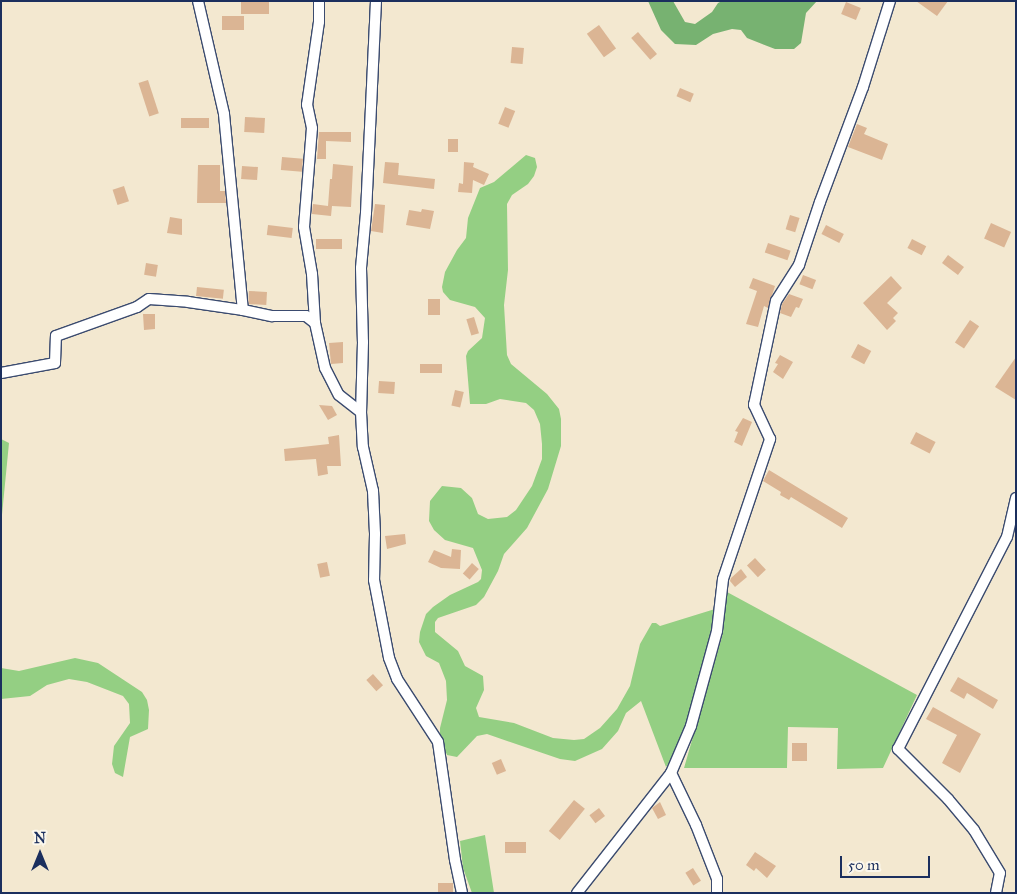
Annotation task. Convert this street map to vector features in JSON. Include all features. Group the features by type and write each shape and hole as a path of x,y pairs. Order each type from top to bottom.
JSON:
{"street":[{"path":"198,1 224,114 243,310"},
{"path":"319,1 319,22 307,105 312,128 304,227 312,274 315,323 325,368 339,395 361,412"},
{"path":"376,1 366,213 361,268 363,342 361,412 363,447 373,492 375,534 374,580 389,658 397,679 438,742 455,860 462,893"},
{"path":"577,893 671,773 691,726 717,631 723,578 770,439 754,405 776,301 800,265 863,87 890,1"},
{"path":"1,373 55,363 56,336 137,307 149,298 243,310 272,316 306,316 315,323"},
{"path":"996,893 1000,873 979,838 948,799 898,749 1008,537 1016,498"},
{"path":"671,773 696,825 717,879 717,893"}],"green space":[{"path":"648,1 673,1 685,22 695,24 712,12 718,3 722,1 817,1 806,13 801,43 794,49 775,49 747,38 741,30 732,29 713,34 696,45 675,44 661,30"},
{"path":"526,155 535,158 537,167 534,176 528,184 512,195 507,204 508,270 504,305 507,355 511,364 547,394 559,409 561,446 548,489 527,528 504,554 498,571 484,597 476,605 438,618 435,622 435,632 458,651 465,666 483,676 484,690 476,708 479,717 514,723 553,738 574,740 584,739 600,728 617,709 630,686 640,644 652,623 660,626 715,609 714,630 702,676 678,750 666,767 641,701 626,713 618,731 602,749 575,761 560,759 487,734 477,736 457,757 447,755 440,738 440,728 447,700 446,681 439,663 426,656 419,642 420,632 426,614 433,607 450,595 478,582 481,579 482,570 473,548 445,540 434,530 429,521 430,501 442,486 461,488 472,498 478,514 488,519 507,517 516,510 532,486 542,459 540,424 534,410 526,403 500,399 486,404 470,404 466,356 468,351 482,338 485,318 475,307 450,300 443,292 442,287 445,272 466,238 468,218 480,188 494,182"},
{"path":"1,439 9,443 1,525"},
{"path":"727,592 917,695 883,768 837,769 838,728 788,727 787,768 684,768 723,633"},
{"path":"75,658 98,663 142,692 147,700 149,710 148,729 130,737 123,777 115,773 112,764 114,746 130,723 129,704 123,696 87,682 69,679 47,685 30,696 1,699 1,668 19,671"},
{"path":"485,835 494,893 472,893 463,868 460,841"}],"building":[{"path":"241,1 269,1 269,14 241,14"},
{"path":"916,1 948,1 937,16"},
{"path":"846,2 861,8 856,20 841,14"},
{"path":"222,16 244,16 244,30 222,30"},
{"path":"599,25 616,48 604,57 587,34"},
{"path":"638,32 657,54 650,60 631,38"},
{"path":"512,47 524,48 523,64 511,63"},
{"path":"148,80 159,113 149,116 138,83"},
{"path":"680,88 694,94 690,102 676,96"},
{"path":"505,107 515,111 508,128 498,124"},
{"path":"245,117 265,118 264,133 244,132"},
{"path":"181,118 209,118 209,128 181,128"},
{"path":"857,124 867,128 864,134 888,144 882,160 848,147"},
{"path":"319,132 351,132 351,142 326,141 326,159 317,159"},
{"path":"448,139 458,139 458,152 448,152"},
{"path":"282,157 303,159 302,172 281,170"},
{"path":"385,162 399,163 398,175 435,179 434,189 383,183"},
{"path":"464,162 474,163 473,167 489,174 484,185 473,180 472,193 458,192 459,183 463,184"},
{"path":"333,164 353,166 351,207 332,206 331,216 312,214 313,204 328,206"},
{"path":"198,165 220,165 220,191 225,191 226,203 197,203"},
{"path":"242,166 258,167 257,180 241,179"},
{"path":"124,186 129,201 118,205 113,190"},
{"path":"375,204 385,205 383,233 371,231"},
{"path":"422,209 434,211 430,229 406,225 409,210 421,212"},
{"path":"790,215 800,218 795,232 786,229"},
{"path":"170,217 182,219 182,235 167,233"},
{"path":"991,223 1011,232 1004,247 984,239"},
{"path":"268,225 293,228 292,238 267,235"},
{"path":"826,225 844,234 839,243 821,234"},
{"path":"316,239 342,239 342,249 316,249"},
{"path":"912,239 926,246 922,255 907,248"},
{"path":"768,243 791,251 787,260 765,252"},
{"path":"948,255 964,267 958,275 942,263"},
{"path":"146,263 158,265 156,277 144,275"},
{"path":"803,275 816,280 812,289 799,284"},
{"path":"891,276 902,288 887,303 898,313 893,318 896,321 887,330 863,303"},
{"path":"753,278 775,286 768,308 764,306 758,327 746,324 757,291 749,288"},
{"path":"197,287 224,290 223,299 196,296"},
{"path":"249,291 267,292 266,305 248,304"},
{"path":"789,294 803,299 799,308 796,307 791,317 780,313 782,304"},
{"path":"428,299 440,299 440,315 428,315"},
{"path":"143,314 155,314 155,329 144,330"},
{"path":"474,317 479,333 471,336 466,319"},
{"path":"970,320 979,326 964,349 955,342"},
{"path":"343,342 343,363 331,364 329,343"},
{"path":"858,344 871,351 864,364 851,357"},
{"path":"780,355 793,362 783,379 773,372 778,364 775,363"},
{"path":"1016,357 1016,400 995,387"},
{"path":"420,364 442,364 442,373 420,373"},
{"path":"379,381 395,382 394,394 378,393"},
{"path":"455,390 464,392 460,408 451,406"},
{"path":"319,405 332,406 337,415 328,420"},
{"path":"743,418 752,422 742,446 734,442 738,432 735,431"},
{"path":"916,432 936,442 930,454 910,444"},
{"path":"339,435 341,466 327,466 328,474 318,476 316,459 285,461 284,449 329,444 328,437"},
{"path":"769,470 848,518 842,528 791,497 789,500 780,495 781,492 763,481"},
{"path":"405,534 406,544 387,549 385,536"},
{"path":"452,549 461,550 460,569 441,568 428,562 434,550 451,557"},
{"path":"755,558 766,570 758,577 747,566"},
{"path":"327,562 330,576 320,578 317,564"},
{"path":"472,563 479,569 470,579 463,574"},
{"path":"741,569 747,577 735,587 730,581 731,578"},
{"path":"373,674 383,685 376,691 366,680"},
{"path":"958,677 998,700 993,709 967,693 964,699 950,691"},
{"path":"933,707 981,734 960,773 942,763 957,735 926,719"},
{"path":"792,743 807,743 807,761 792,761"},
{"path":"501,759 506,771 497,775 492,763"},
{"path":"574,800 585,809 560,840 549,831"},
{"path":"660,802 666,815 658,819 652,808"},
{"path":"599,808 605,816 595,823 589,815"},
{"path":"505,842 526,842 526,853 505,853"},
{"path":"755,852 776,866 767,878 756,868 754,871 746,865"},
{"path":"693,868 701,881 693,885 685,873"},
{"path":"438,883 453,883 453,893 438,893"}]}
